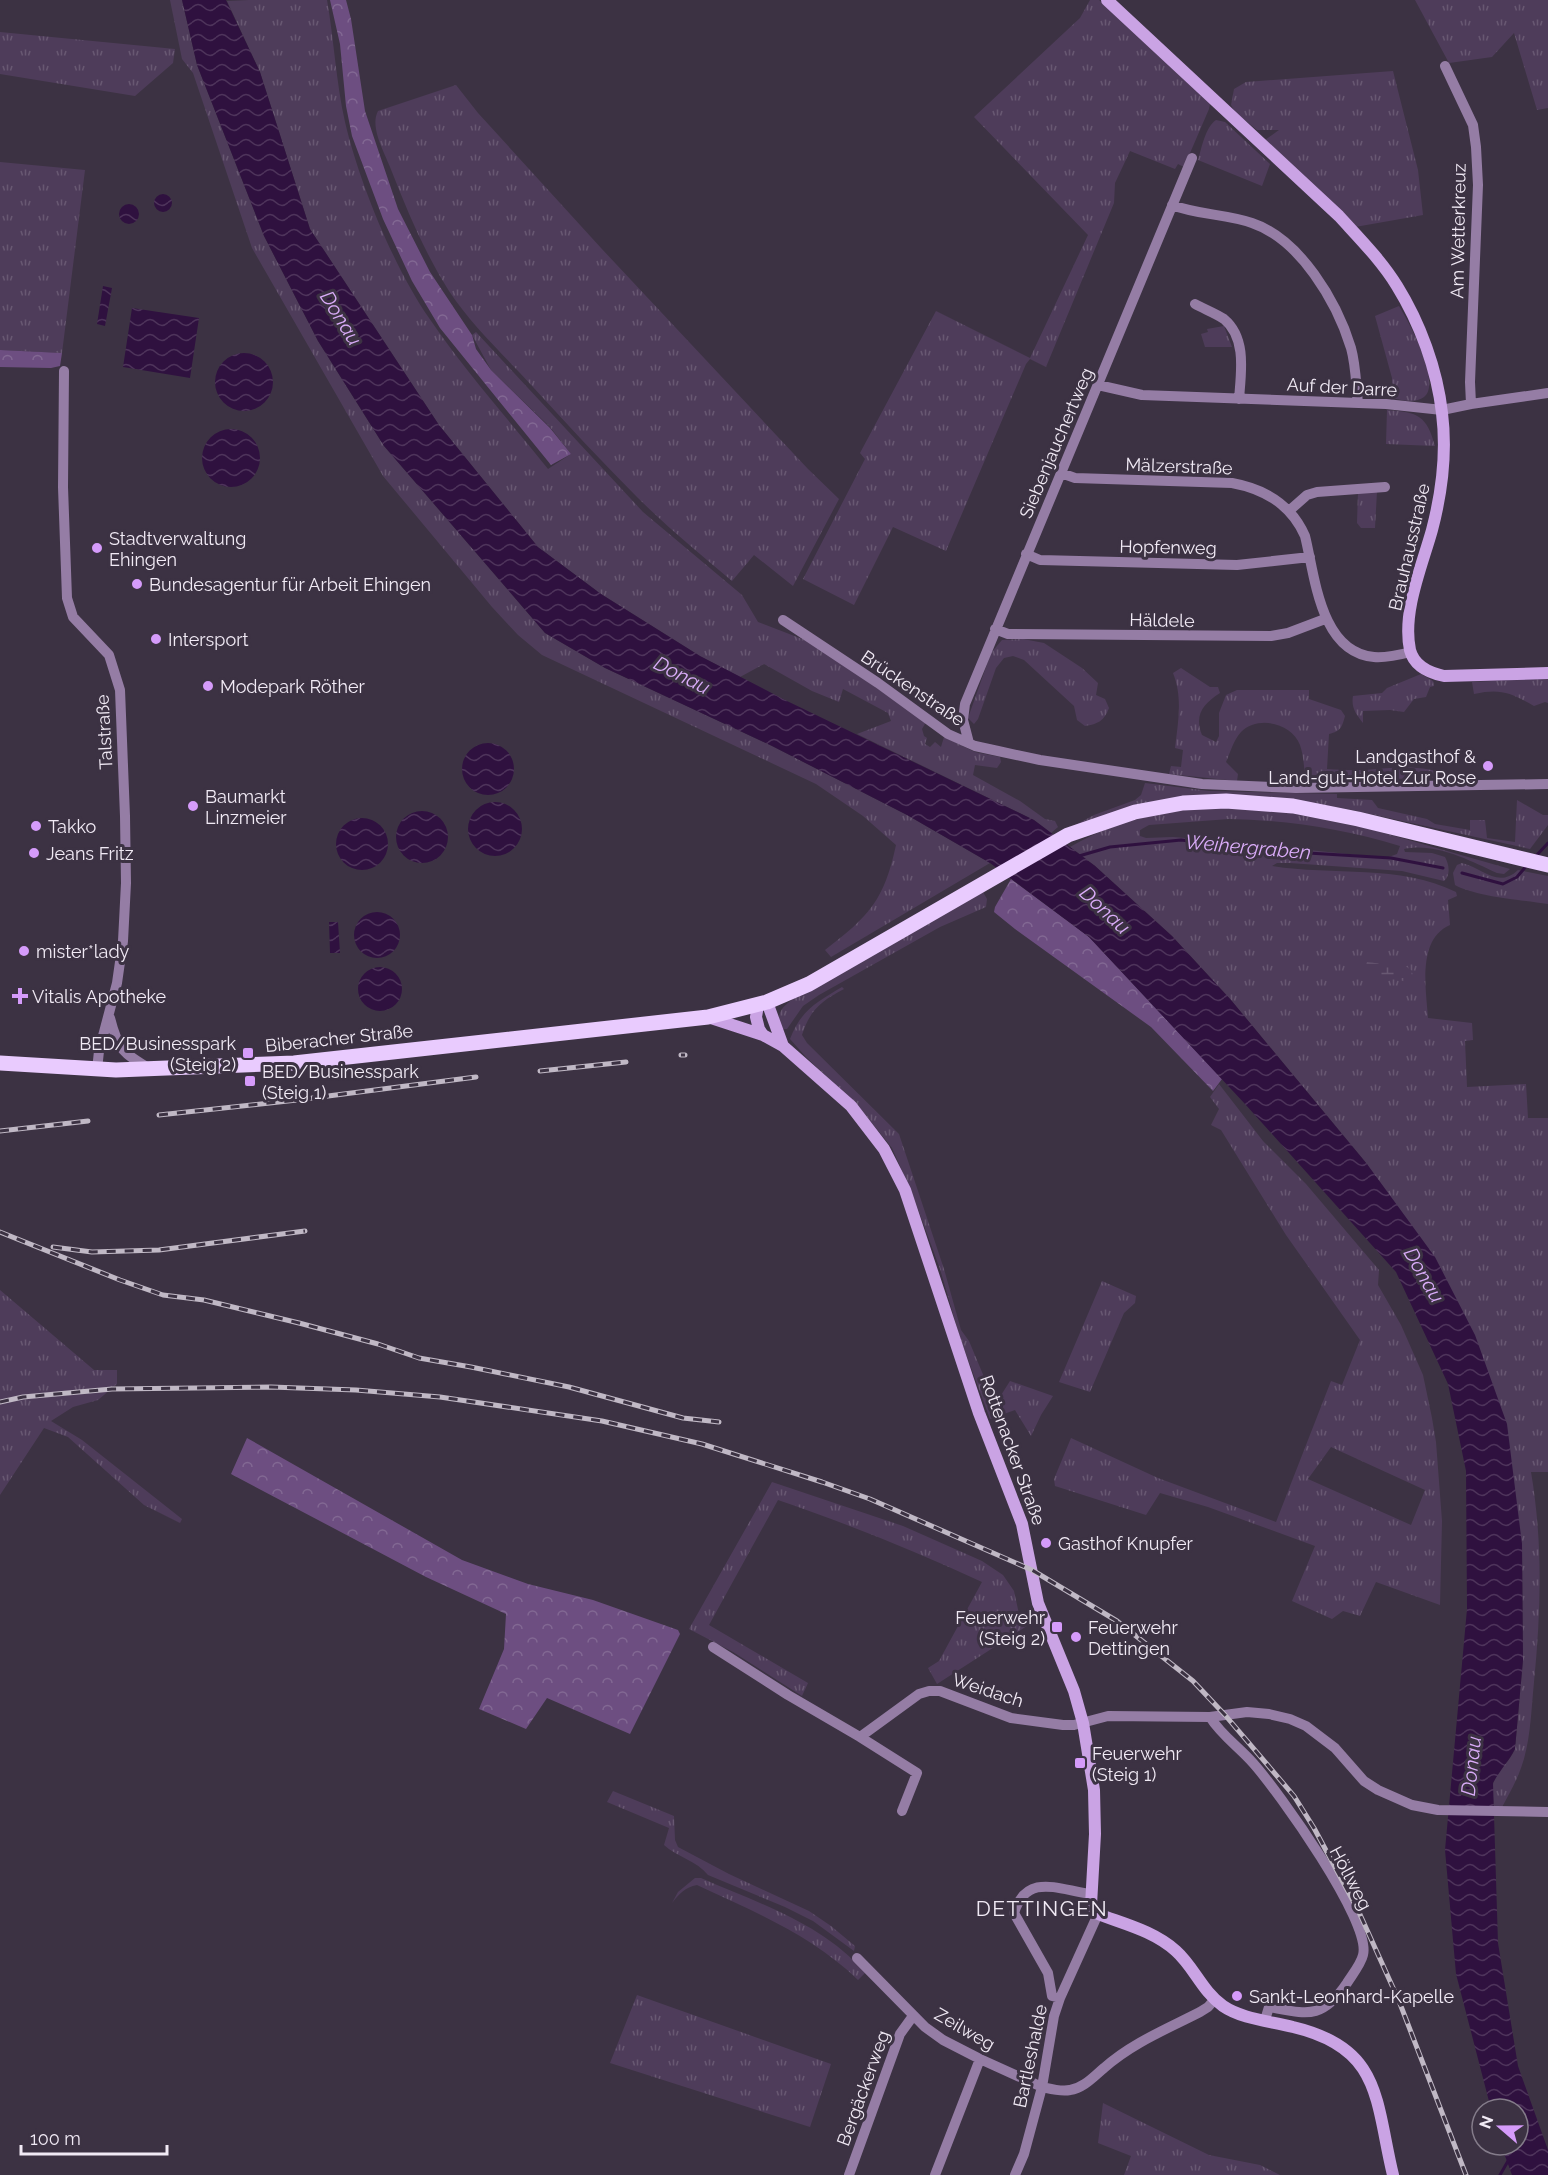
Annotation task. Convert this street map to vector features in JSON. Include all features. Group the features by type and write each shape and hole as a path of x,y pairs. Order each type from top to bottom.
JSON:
{"main road":[{"name":"Brauhausstraße","path":"1107,0 1339,216 1371,251 1397,285 1422,334 1442,410 1444,447 1438,507 1411,607 1411,651"},
{"path":"1411,651 1419,664 1430,673 1444,676 1548,673"},
{"name":"Biberacher Straße","path":"0,1063 97,1070 303,1062 708,1017 762,1003 831,972 1068,835 1136,812 1183,803 1226,801 1293,806 1358,819 1544,864"},
{"path":"762,1003 756,1017 763,1035"},
{"name":"Rottenacker Straße","path":"762,1003 783,1046"},
{"name":"Rottenacker Straße","path":"708,1017 763,1035 783,1046 826,1082 857,1113 884,1149 905,1190 979,1413 1022,1524 1038,1603 1074,1691 1083,1723 1094,1790 1095,1834 1090,1894 1091,1905 1098,1914"},
{"path":"1098,1914 1162,1940 1176,1951 1207,1992 1237,2013 1303,2029 1335,2041 1353,2055 1368,2075 1376,2094 1393,2175"}],"street":[{"name":"Am Wetterkreuz","path":"1445,66 1473,125 1476,147 1478,186 1470,372 1471,404"},
{"name":"Siebenjauchertweg","path":"969,743 963,720 965,704 1192,158"},
{"path":"1172,205 1255,223 1287,244 1325,289 1340,320 1351,349 1358,403"},
{"path":"1195,304 1223,319 1235,333 1240,351 1239,399"},
{"name":"Talstraße","path":"64,371 63,487 67,598 74,617 110,655 120,690 126,883 123,941 97,1070"},
{"name":"Auf der Darre","path":"1098,385 1142,395 1386,404 1442,410 1548,393"},
{"name":"Mälzerstraße","path":"1061,473 1075,478 1232,483 1267,493 1290,510 1300,525 1325,619 1341,640 1357,652 1371,657 1411,651"},
{"path":"1290,510 1307,495 1317,492 1385,488"},
{"name":"Hopfenweg","path":"1026,554 1040,560 1197,565 1237,565 1310,557"},
{"name":"Häldele","path":"995,629 1008,634 1272,636 1288,633 1325,619"},
{"name":"Brückenstraße","path":"783,620 878,683 948,734 969,743 1040,760 1202,784 1296,788 1548,784"},
{"path":"109,1017 116,1041 122,1050 150,1069"},
{"path":"713,1647 917,1773 902,1810"},
{"name":"Weidach","path":"860,1737 919,1694 929,1691 940,1691 1011,1718 1062,1725 1083,1723"},
{"path":"1083,1723 1108,1716 1141,1714 1210,1717 1247,1712 1290,1719 1306,1726 1335,1748 1364,1781 1412,1805 1438,1810 1543,1812"},
{"name":"Höllweg","path":"1210,1717 1217,1728 1252,1762 1302,1826 1341,1892 1364,1942 1363,1956 1336,1998 1317,2012 1306,2014 1269,2007 1265,2020"},
{"path":"1060,1998 1052,1996 1048,1973 1014,1913 1017,1903 1032,1888 1044,1886 1090,1894"},
{"name":"Bartleshalde","path":"1015,2175 1025,2152 1042,2087 1050,2033 1060,1998 1098,1914"},
{"name":"Zeilweg","path":"857,1958 913,2016 943,2040 1042,2087 1070,2090 1081,2086 1123,2052 1209,2007 1215,1999"},
{"name":"Bergäckerweg","path":"849,2175 900,2034 913,2016"},
{"path":"935,2175 980,2059"}],"green space":[{"path":"170,0 182,0 197,65 264,236 318,341 384,446 545,633 605,668 772,746 907,815 990,863 831,957 825,950 864,917 880,894 896,845 863,816 816,784 542,655 518,635 383,476 252,248 193,73 182,59"},
{"path":"327,0 339,92 351,146 379,224 391,250 416,298 443,338 548,469 571,454 550,427 491,370 472,335 476,332 643,512 742,595 758,622 810,642 926,722 922,729 927,738 925,744 930,747 935,742 941,747 944,737 975,752 1000,757 1001,762 997,768 975,765 973,775 1020,801 1045,819 1055,821 1058,827 1051,833 1034,820 857,734 891,721 888,713 843,689 839,702 812,691 764,664 740,677 700,656 601,594 538,547 439,425 310,229 260,72 227,1"},
{"path":"330,0 346,0 365,111 398,209 430,272 472,335 476,349 491,370 550,428 571,454 551,465 440,328 412,281 383,219 352,136 346,106 340,44"},
{"path":"1090,0 1099,0 1112,11 1210,104 1209,109 1184,167 1178,164 1175,169 1130,151 1115,183 1114,203 1046,367 1030,359 1026,364 946,551 893,527 854,605 803,579 865,459 860,453 936,311 1030,358 1088,235 974,117 1080,18"},
{"path":"1415,0 1548,0 1548,108 1537,110 1514,33 1492,57 1449,63"},
{"path":"0,32 175,49 173,63 135,96 0,74"},
{"path":"1393,71 1418,170 1423,215 1355,227 1265,140 1279,130 1257,130 1235,112 1231,105 1234,89 1246,82"},
{"path":"456,85 478,113 601,248 808,469 839,499 793,586 754,555 732,581 648,508 597,456 478,329 449,291 404,203 379,142 376,118 378,111"},
{"path":"1216,120 1225,122 1270,164 1262,186 1198,160 1207,133"},
{"path":"0,162 85,170 62,353 0,350"},
{"path":"1399,306 1410,325 1427,366 1429,390 1424,397 1417,400 1392,398 1392,378 1375,316"},
{"path":"1224,326 1232,347 1205,347 1201,334 1208,332 1207,329"},
{"path":"0,350 62,353 60,366 51,368 0,367"},
{"path":"1387,410 1406,412 1420,418 1428,428 1435,446 1386,444"},
{"path":"1377,491 1375,528 1361,528 1357,523 1358,492"},
{"path":"1023,639 1044,643 1082,668 1098,683 1096,695 1105,699 1109,708 1103,719 1085,726 1077,720 1074,706 1024,660 1013,656 1004,658 996,668 978,719 974,724 968,718 991,653 1002,640"},
{"path":"1181,668 1210,687 1218,687 1220,693 1205,706 1199,722 1202,735 1216,742 1219,736 1219,713 1226,695 1237,690 1309,690 1309,699 1341,710 1345,716 1340,728 1329,734 1327,769 1414,768 1434,770 1451,777 1306,782 1301,749 1296,737 1282,727 1265,723 1248,727 1234,742 1226,762 1238,774 1237,781 1169,774 1171,766 1181,767 1183,750 1175,748 1179,701 1173,673"},
{"path":"1421,674 1433,681 1434,686 1430,687 1426,697 1414,699 1404,712 1363,711 1363,723 1356,714 1353,707 1353,696 1382,693 1387,688"},
{"path":"1548,678 1548,703 1534,706 1506,693 1474,694 1472,682"},
{"path":"1145,783 1209,791 1337,794 1337,798 1372,800 1378,808 1427,819 1435,824 1470,830 1470,820 1485,820 1487,838 1515,842 1517,800 1543,815 1548,815 1548,825 1530,849 1352,810 1300,801 1235,795 1066,830 1094,815 1135,800 1141,795"},
{"path":"1219,807 1280,811 1370,829 1510,869 1504,874 1497,873 1440,850 1416,847 1404,849 1405,852 1432,853 1445,857 1449,869 1444,881 1402,871 1290,863 1277,863 1272,866 1389,874 1434,883 1456,892 1457,896 1448,900 1450,925 1439,932 1432,941 1428,953 1425,980 1428,1018 1472,1023 1473,1040 1465,1041 1467,1087 1526,1084 1528,1118 1548,1118 1548,1472 1531,1472 1538,1525 1540,1577 1538,1629 1527,1747 1519,1773 1501,1809 1494,1810 1493,1784 1515,1749 1523,1660 1522,1544 1367,1164 1231,1000 1172,936 1094,865 1070,847 1123,823 1161,814","holes":["1229,819 1315,826 1400,846 1397,854 1386,858 1223,841 1140,836 1140,830 1149,825"]},
{"path":"1462,863 1490,876 1504,878 1518,870 1548,876 1548,904 1488,895 1455,885 1453,873 1457,865"},
{"path":"1011,879 1089,937 1222,1079 1213,1091 1151,1027 994,912"},
{"path":"983,892 987,899 986,907 940,927 819,995 803,1006 787,1029 783,1029 779,1020 780,1012 793,999 938,915"},
{"path":"1367,962 1407,967 1412,971 1413,978 1410,983 1393,978 1370,978 1363,969"},
{"path":"842,987 844,989 817,1007 802,1035 807,1043 899,1134 944,1269 961,1330 969,1341 992,1396 998,1400 1010,1381 1053,1396 1031,1436 1015,1410 990,1419 960,1338 940,1269 912,1193 892,1148 860,1108 790,1039 799,1021 817,1002"},
{"path":"1219,1084 1263,1141 1306,1184 1379,1270 1378,1285 1401,1325 1423,1375 1432,1418 1442,1521 1440,1605 1376,1582 1360,1616 1343,1611 1332,1619 1292,1601 1315,1546 1208,1507 1160,1493 1146,1515 1055,1486 1054,1479 1071,1438 1158,1478 1276,1522 1331,1381 1342,1385 1360,1340 1286,1235 1221,1130 1211,1125 1219,1109 1210,1097","holes":["1331,1447 1425,1490 1411,1525 1308,1479"]},
{"path":"1102,1281 1136,1296 1135,1303 1124,1313 1090,1392 1059,1382"},
{"path":"0,1290 94,1370 117,1370 117,1384 98,1400 73,1407 51,1421 82,1440 182,1519 180,1523 144,1505 68,1437 44,1428 0,1495"},
{"path":"247,1438 462,1560 528,1584 593,1600 678,1630 680,1634 630,1734 547,1698 526,1729 479,1709 504,1649 506,1614 426,1577 231,1474"},
{"path":"772,1482 903,1526 982,1561 1003,1575 1014,1591 1019,1614 1030,1624 937,1684 928,1668 939,1661 982,1582 881,1538 778,1500 709,1625 808,1683 802,1696 733,1652 689,1629"},
{"path":"613,1791 674,1816 675,1840 678,1847 729,1874 809,1911 855,1946 854,1951 813,1921 708,1875 698,1866 664,1845 669,1828 607,1802"},
{"path":"695,1878 701,1878 789,1916 830,1941 865,1973 858,1980 822,1950 802,1937 697,1885 683,1891 672,1903 678,1892"},
{"path":"637,1995 831,2064 810,2127 610,2063"},
{"path":"1103,2103 1209,2155 1260,2165 1280,2175 1124,2175 1131,2156 1098,2143"}],"water":[{"name":"Donau","path":"182,0 226,0 260,72 310,229 439,425 538,547 601,594 700,656 787,701 1034,820 1094,865 1172,936 1231,1000 1367,1164 1435,1257 1475,1335 1507,1424 1522,1544 1523,1660 1515,1749 1493,1783 1498,1943 1518,2066 1529,2097 1488,2097 1456,1974 1445,1850 1467,1609 1466,1471 1448,1384 1396,1272 1245,1104 1089,937 990,863 907,815 772,746 605,668 545,633 384,446 318,341 264,236 197,65"},
{"path":"159,194 167,194 172,199 170,210 159,212 154,207 154,199"},
{"path":"129,204 136,207 139,214 136,221 129,224 122,221 119,214 122,207"},
{"path":"103,286 112,288 105,326 97,324"},
{"path":"132,308 199,318 190,378 123,367"},
{"path":"238,353 250,353 265,361 273,376 273,388 265,403 250,411 238,411 223,403 215,388 215,376 223,361"},
{"path":"225,429 237,429 252,437 260,452 260,464 252,479 237,487 225,487 210,479 202,464 202,452 210,437"},
{"path":"483,743 493,743 507,750 514,769 507,788 493,795 483,795 473,791 466,784 462,774 462,764 466,754 473,747"},
{"path":"490,802 500,802 510,806 518,814 522,829 518,844 510,852 500,856 490,856 480,852 472,844 468,834 468,824 472,814 480,806"},
{"path":"422,811 436,815 444,823 448,837 444,851 436,859 422,863 408,859 400,851 396,837 400,823 408,815"},
{"path":"357,818 367,818 381,825 388,844 381,863 367,870 357,870 347,866 340,859 336,849 336,839 340,829 347,822"},
{"path":"377,912 386,913 394,918 399,926 399,944 394,952 386,957 377,958 368,957 360,952 355,944 354,935 355,926 360,918 368,913"},
{"path":"329,922 338,922 340,953 330,953"},
{"path":"380,967 389,968 396,973 401,980 401,998 396,1005 389,1010 380,1011 371,1010 364,1005 359,998 358,989 359,980 364,973 371,968"},
{"path":"1530,2100 1548,2150 1548,2175 1512,2175 1505,2157 1530,2157"}],"waterway":[{"name":"Weihergraben","path":"1079,856 1110,847 1181,840 1275,851 1391,858 1443,868"},
{"name":"Weihergraben","path":"1535,857 1548,843"},
{"name":"Weihergraben","path":"1462,873 1503,884 1517,877 1528,864"},
{"path":"1500,2175 1508,2161"}],"railway":[{"path":"540,1071 626,1062"},
{"path":"159,1115 476,1077"},
{"path":"0,1131 88,1121"},
{"path":"53,1247 92,1252 159,1250 305,1231"},
{"path":"0,1232 163,1295 204,1300 299,1323 378,1344 419,1358 569,1387 683,1418 719,1422"},
{"path":"0,1402 23,1397 112,1389 271,1387 356,1390 440,1397 602,1421 702,1444 822,1482 870,1499 1032,1570 1117,1621 1193,1681 1294,1796 1358,1910 1399,2001 1466,2175"}],"place":[{"name":"Stadtverwaltung Ehingen","path":"97,548"},
{"name":"Bundesagentur für Arbeit Ehingen","path":"137,584"},
{"name":"Intersport","path":"156,639"},
{"name":"Modepark Röther","path":"208,686"},
{"name":"Landgasthof & Land-gut-Hotel Zur Rose","path":"1488,766"},
{"name":"Baumarkt Linzmeier","path":"193,806"},
{"name":"Takko","path":"36,826"},
{"name":"Jeans Fritz","path":"34,853"},
{"name":"mister*lady","path":"24,951"},
{"name":"Vitalis Apotheke","path":"20,996"},
{"name":"BED/Businesspark (Steig 2)","path":"248,1053"},
{"name":"BED/Businesspark (Steig 1)","path":"250,1081"},
{"name":"Gasthof Knupfer","path":"1046,1543"},
{"name":"Feuerwehr (Steig 2)","path":"1057,1627"},
{"name":"Feuerwehr Dettingen","path":"1076,1637"},
{"name":"Feuerwehr (Steig 1)","path":"1080,1763"},
{"name":"Sankt-Leonhard-Kapelle","path":"1237,1996"}],"district":[{"name":"DETTINGEN","path":"1042,1908"}]}
